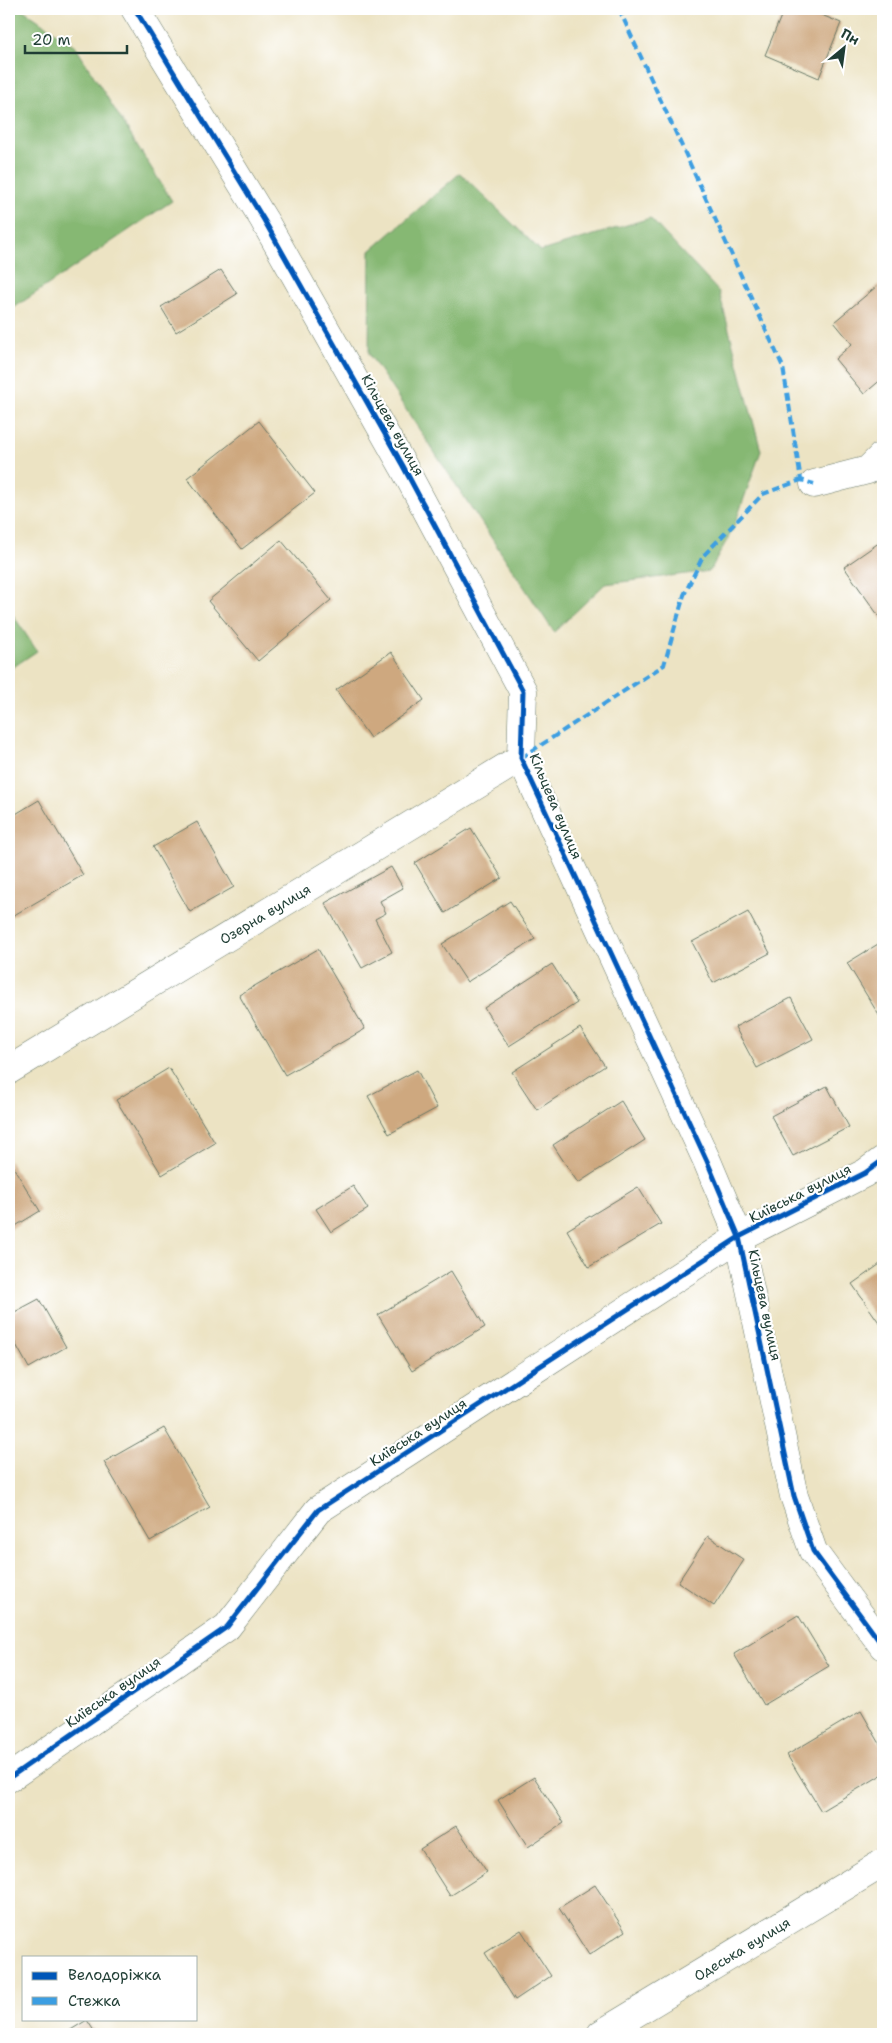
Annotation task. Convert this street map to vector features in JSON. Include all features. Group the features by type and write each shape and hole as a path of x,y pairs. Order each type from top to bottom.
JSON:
{"street":[{"name":"Кільцева вулиця","path":"136,9 264,220 403,466 522,691 521,758 665,1074 707,1161 739,1237 794,1496 813,1551 883,1646"},
{"path":"814,484 868,470 883,455"},
{"name":"Озерна вулиця","path":"9,1070 521,758"},
{"name":"Київська вулиця","path":"9,1778 227,1627 318,1510 739,1237 865,1173 883,1160"},
{"name":"Одеська вулиця","path":"601,2034 883,1863"}],"green space":[{"path":"9,9 22,9 75,46 172,201 9,311"},
{"path":"460,173 541,251 650,218 719,292 761,451 733,529 710,571 605,584 554,632 369,354 370,251"},
{"path":"9,609 37,651 9,670"}],"building":[{"path":"784,9 807,9 841,23 819,78 765,55"},
{"path":"221,270 237,294 176,332 161,307"},
{"path":"883,281 883,378 864,394 835,359 852,344 834,322"},
{"path":"259,421 315,493 242,549 187,478"},
{"path":"281,540 331,600 258,661 208,601"},
{"path":"883,540 883,622 844,567"},
{"path":"391,652 424,700 370,738 336,690"},
{"path":"39,800 83,875 9,918 9,818"},
{"path":"197,822 234,887 190,912 153,847"},
{"path":"471,828 502,878 445,913 415,863"},
{"path":"391,867 403,888 380,901 386,913 375,919 392,952 362,968 325,903"},
{"path":"510,901 535,939 467,982 442,944"},
{"path":"748,912 770,953 713,983 692,942"},
{"path":"883,941 883,1015 880,1017 847,963"},
{"path":"318,949 365,1029 285,1075 239,995"},
{"path":"552,964 577,1003 509,1046 484,1008"},
{"path":"791,998 813,1039 757,1068 735,1027"},
{"path":"580,1028 605,1066 537,1110 512,1072"},
{"path":"169,1068 215,1143 162,1175 116,1100"},
{"path":"417,1070 437,1108 389,1134 368,1096"},
{"path":"827,1086 849,1127 793,1156 771,1116"},
{"path":"621,1101 645,1140 578,1183 553,1145"},
{"path":"9,1160 40,1211 9,1230"},
{"path":"353,1186 368,1209 331,1232 316,1209"},
{"path":"638,1187 661,1224 589,1267 567,1230"},
{"path":"883,1262 883,1328 852,1284"},
{"path":"451,1271 485,1327 412,1371 378,1315"},
{"path":"39,1299 66,1347 29,1368 9,1332 9,1315"},
{"path":"164,1428 210,1507 150,1541 104,1462"},
{"path":"708,1536 744,1560 714,1606 678,1582"},
{"path":"798,1615 829,1666 764,1705 734,1654"},
{"path":"861,1711 883,1749 883,1774 821,1811 787,1755"},
{"path":"534,1777 564,1823 528,1847 498,1800"},
{"path":"456,1826 487,1872 450,1896 420,1849"},
{"path":"595,1885 625,1931 589,1955 559,1908"},
{"path":"521,1930 551,1976 515,2000 485,1953"},
{"path":"87,2020 96,2034 64,2034"}],"marked path":[{"path":"619,9 783,367 801,480 814,484"},
{"path":"521,758 664,665 684,595 703,556 763,494 801,480"}],"cycle path":[{"path":"135,9 264,220 403,466 523,691 521,758 707,1161 739,1237 794,1496 813,1551 883,1646"},
{"path":"9,1778 227,1627 318,1510 739,1237 865,1173 883,1160"}]}
